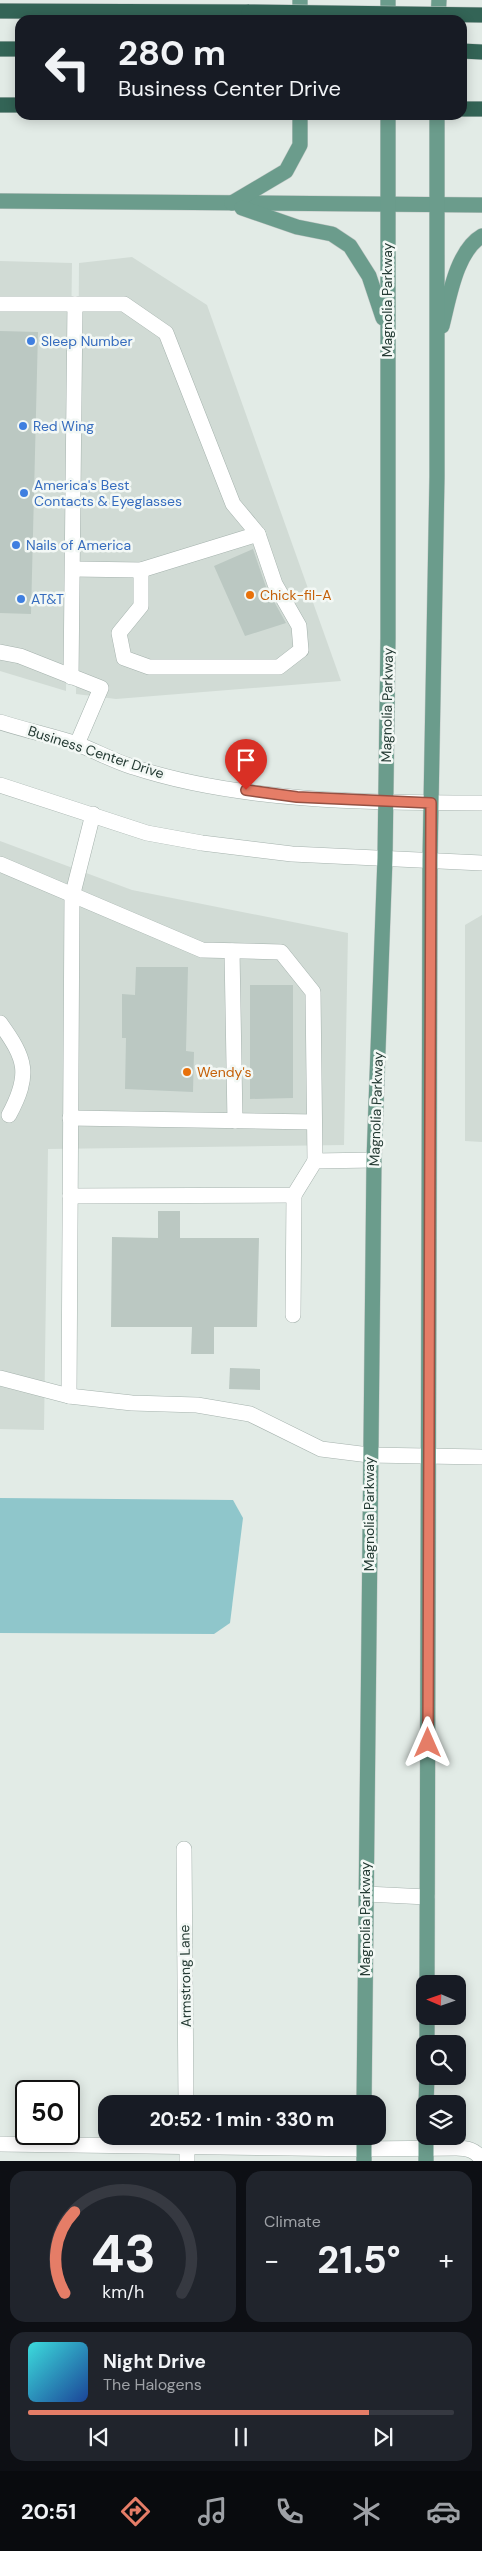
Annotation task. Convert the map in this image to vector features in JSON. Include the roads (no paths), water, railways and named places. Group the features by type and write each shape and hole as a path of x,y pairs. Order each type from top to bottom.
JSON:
{"highway":[{"path":"0,11 482,15"},
{"path":"0,49 15,49"},
{"path":"467,51 482,52"},
{"path":"0,104 15,105"},
{"path":"467,109 482,109"}],"main road":[{"path":"300,0 300,15"},
{"path":"388,0 388,15"},
{"path":"438,15 439,0"},
{"path":"231,204 286,171 300,145 300,120"},
{"name":"Magnolia Parkway","path":"364,2095 369,1455 374,1160 384,858 388,638 388,120"},
{"path":"427,1975 430,1455 430,860 437,477 437,120"},
{"path":"0,201 482,205"},
{"path":"231,204 298,227 332,234 350,246 369,276 387,328"},
{"path":"436,347 456,272 475,240 482,236"}],"street":[{"path":"0,304 124,304 166,333 233,504 258,534 274,584 299,626 301,650 279,667 150,667 124,658 119,633 141,606 141,570"},
{"path":"71,677 74,569 76,304"},
{"path":"74,569 141,570 258,534"},
{"path":"0,652 20,656 100,688 77,744"},
{"name":"Business Center Drive","path":"0,722 77,744 132,768 213,786 297,797 385,802 482,803"},
{"path":"0,785 147,833 202,843 292,854 482,863"},
{"path":"69,1396 72,897 93,814"},
{"path":"0,864 72,897 202,950 281,952 313,992 314,1161 294,1195 294,1316"},
{"path":"232,951 234,1121"},
{"path":"0,1023 16,1045 25,1074 19,1095 9,1115"},
{"path":"70,1118 314,1122"},
{"path":"314,1161 374,1160"},
{"path":"70,1196 294,1195"},
{"path":"0,1378 69,1396 132,1403 197,1404 250,1414 321,1449 369,1455 482,1457"},
{"name":"Armstrong Lane","path":"184,1849 186,2095"},
{"path":"366,1894 428,1897"},
{"path":"0,2144 187,2148 466,2148 478,2153 482,2160"}],"water":[{"path":"0,1498 233,1500 243,1518 230,1623 214,1634 0,1633"}],"place":[{"name":"Sleep Number","path":"31,341"},
{"name":"Red Wing","path":"23,426"},
{"name":"America's Best Contacts & Eyeglasses","path":"24,493"},
{"name":"Nails of America","path":"16,545"},
{"name":"Chick-fil-A","path":"250,595"},
{"name":"AT&T","path":"21,599"},
{"name":"Wendy's","path":"187,1072"}]}
